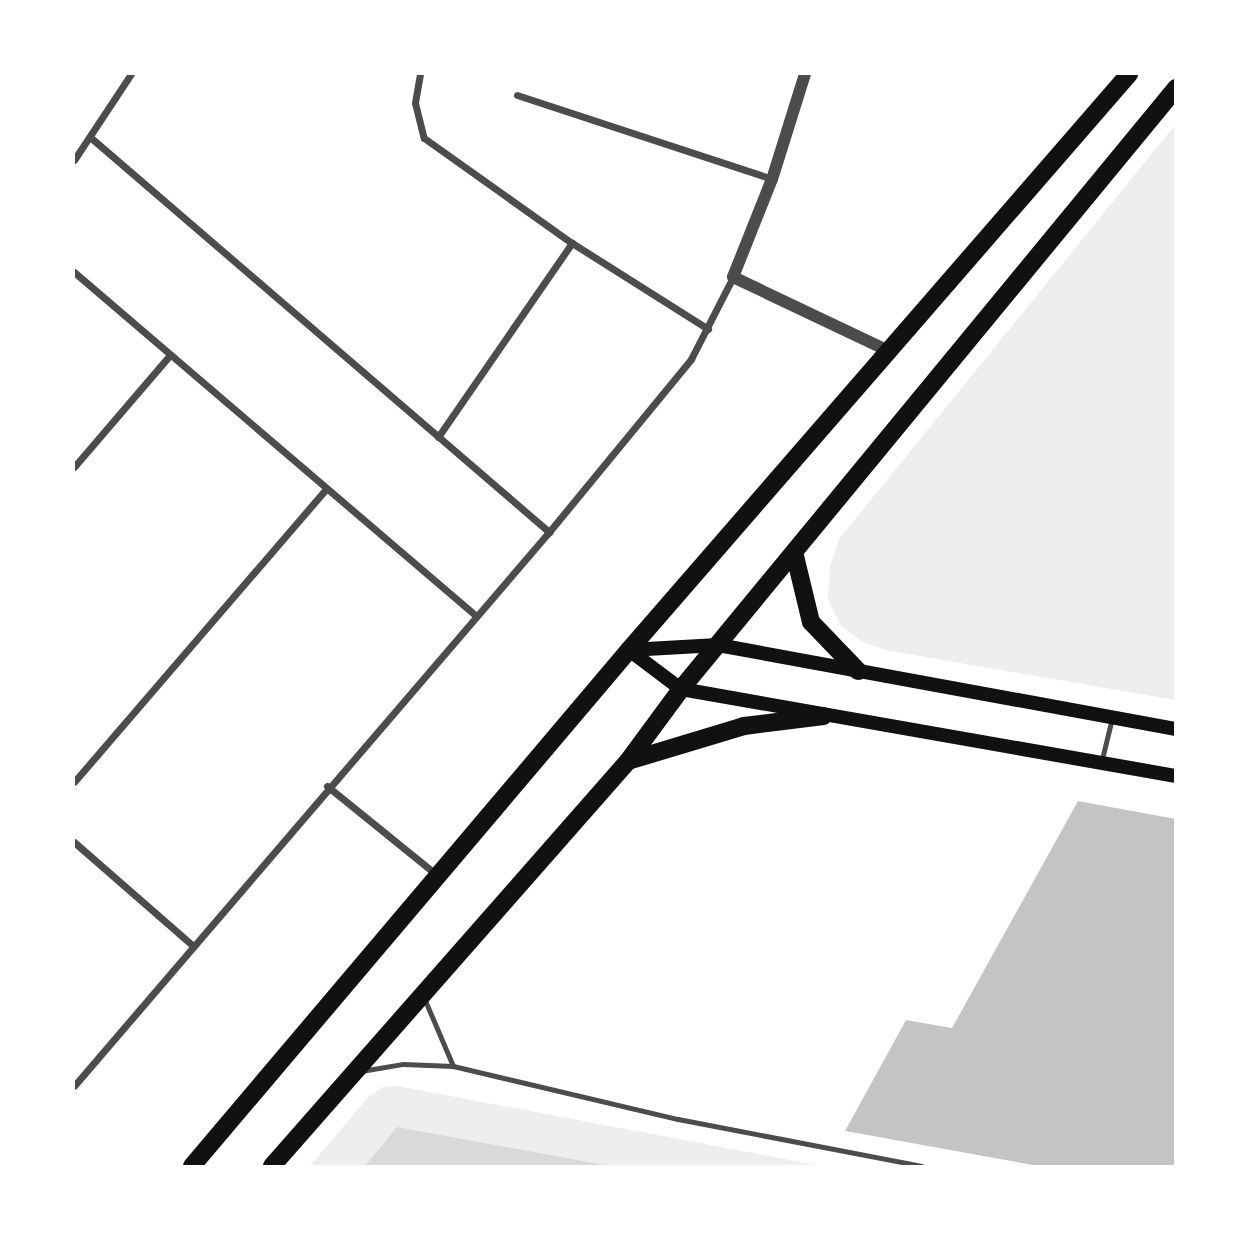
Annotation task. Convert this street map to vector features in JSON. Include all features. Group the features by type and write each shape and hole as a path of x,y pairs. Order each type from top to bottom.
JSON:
{"main road":[{"path":"192,1167 440,877 629,650 891,352 1129,74"},
{"path":"272,1167 628,761 681,689 795,556 1175,88"},
{"path":"795,556 811,622 859,671"},
{"path":"629,650 718,645 1175,729"},
{"path":"629,650 681,689 1175,776"},
{"path":"628,761 744,726 823,716"}],"street":[{"path":"74,160 131,74"},
{"path":"419,74 415,103 424,138 572,243 708,329"},
{"path":"74,1086 191,944 550,532 691,359 733,277 772,179 805,74"},
{"path":"517,95 772,179"},
{"path":"90,137 550,532"},
{"path":"438,438 572,243"},
{"path":"74,272 325,490 475,615"},
{"path":"733,277 891,352"},
{"path":"74,467 170,355"},
{"path":"74,782 325,490"},
{"path":"327,786 440,877"},
{"path":"74,842 191,944"}],"lane":[{"path":"1100,764 1112,718"},
{"path":"422,993 453,1066"},
{"path":"354,1072 403,1064 453,1066 665,1116 921,1167"}],"shaded area":[{"path":"1175,125 1175,700 885,650 861,641 841,626 828,600 830,567 839,539"},
{"path":"398,1086 822,1166 310,1166 369,1096 383,1087"},
{"path":"397,1127 610,1166 365,1166"}],"building":[{"path":"1078,801 1176,819 1176,1166 1038,1166 845,1131 906,1020 952,1028"}]}
